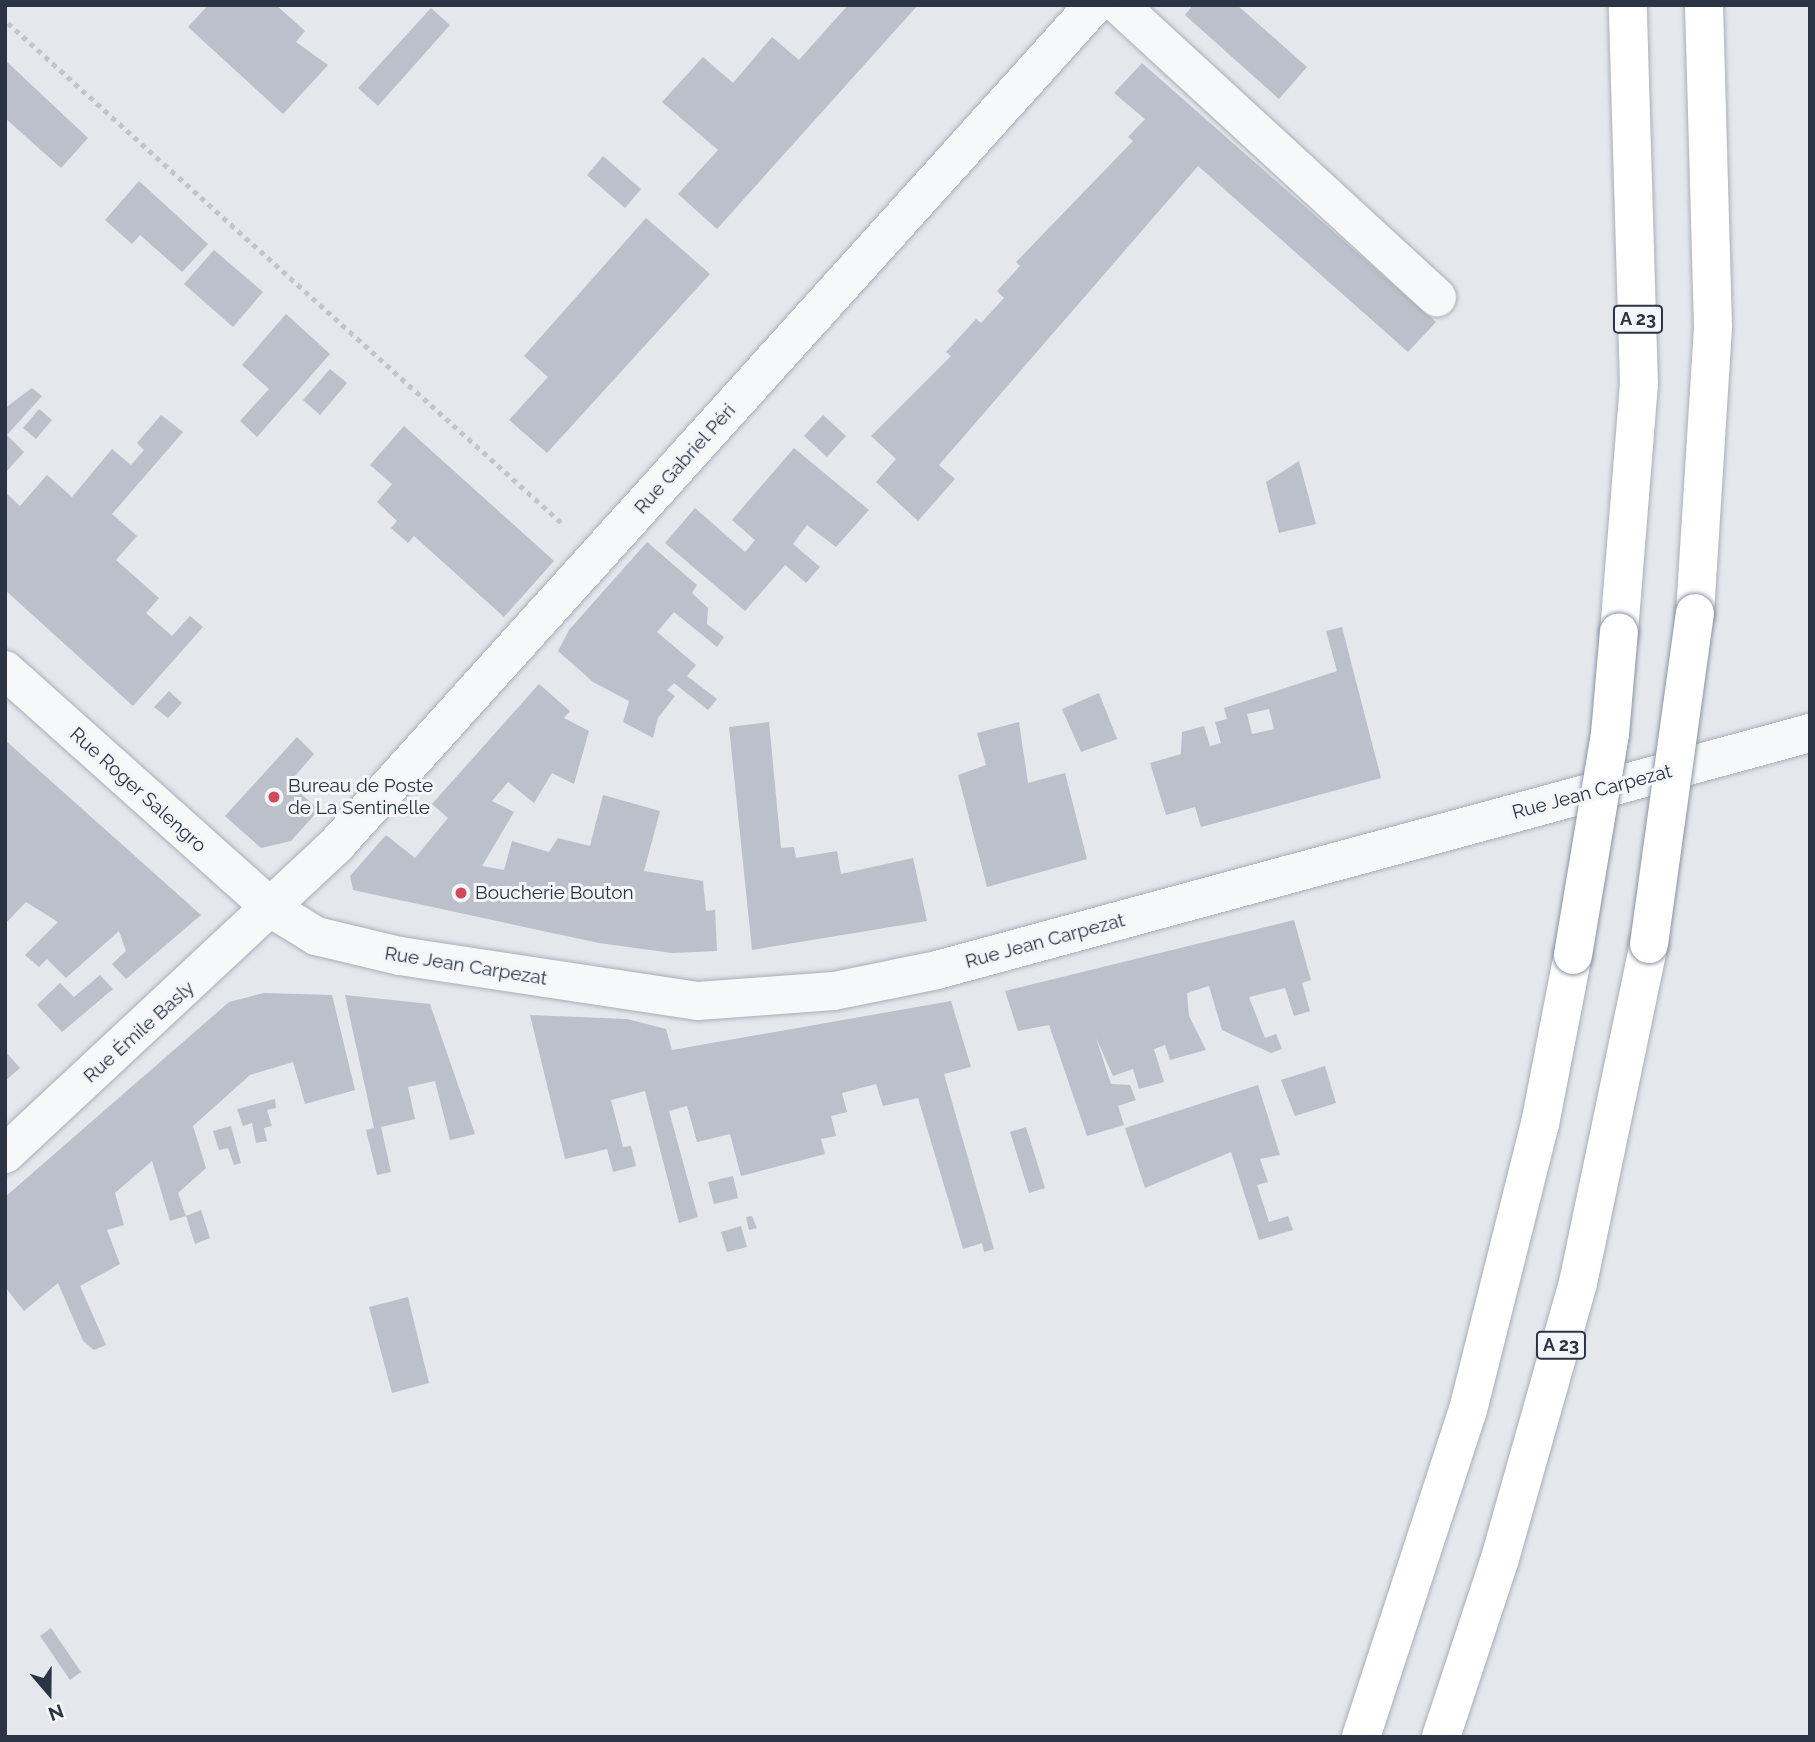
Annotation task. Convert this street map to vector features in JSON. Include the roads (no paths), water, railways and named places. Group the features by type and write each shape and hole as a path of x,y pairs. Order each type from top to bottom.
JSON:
{"highway":[{"name":"A 23","path":"1361,1737 1468,1410 1540,1124 1601,795 1619,632 1639,385 1628,5"},
{"name":"A 23","path":"1441,1737 1499,1562 1578,1283 1649,944 1695,613 1713,327 1704,5"}],"street":[{"name":"Rue Gabriel Péri","path":"272,909 598,556 1094,5"},
{"path":"1119,5 1437,297"},
{"name":"Rue Roger Salengro","path":"5,670 272,909"},
{"name":"Rue Jean Carpezat","path":"272,909 316,936 413,958 657,997 790,996 937,970 1810,733"},
{"name":"Rue Émile Basly","path":"5,1154 272,909"}],"place":[{"name":"Bureau de Poste de La Sentinelle","path":"274,797"},
{"name":"Boucherie Bouton","path":"461,893"}]}
